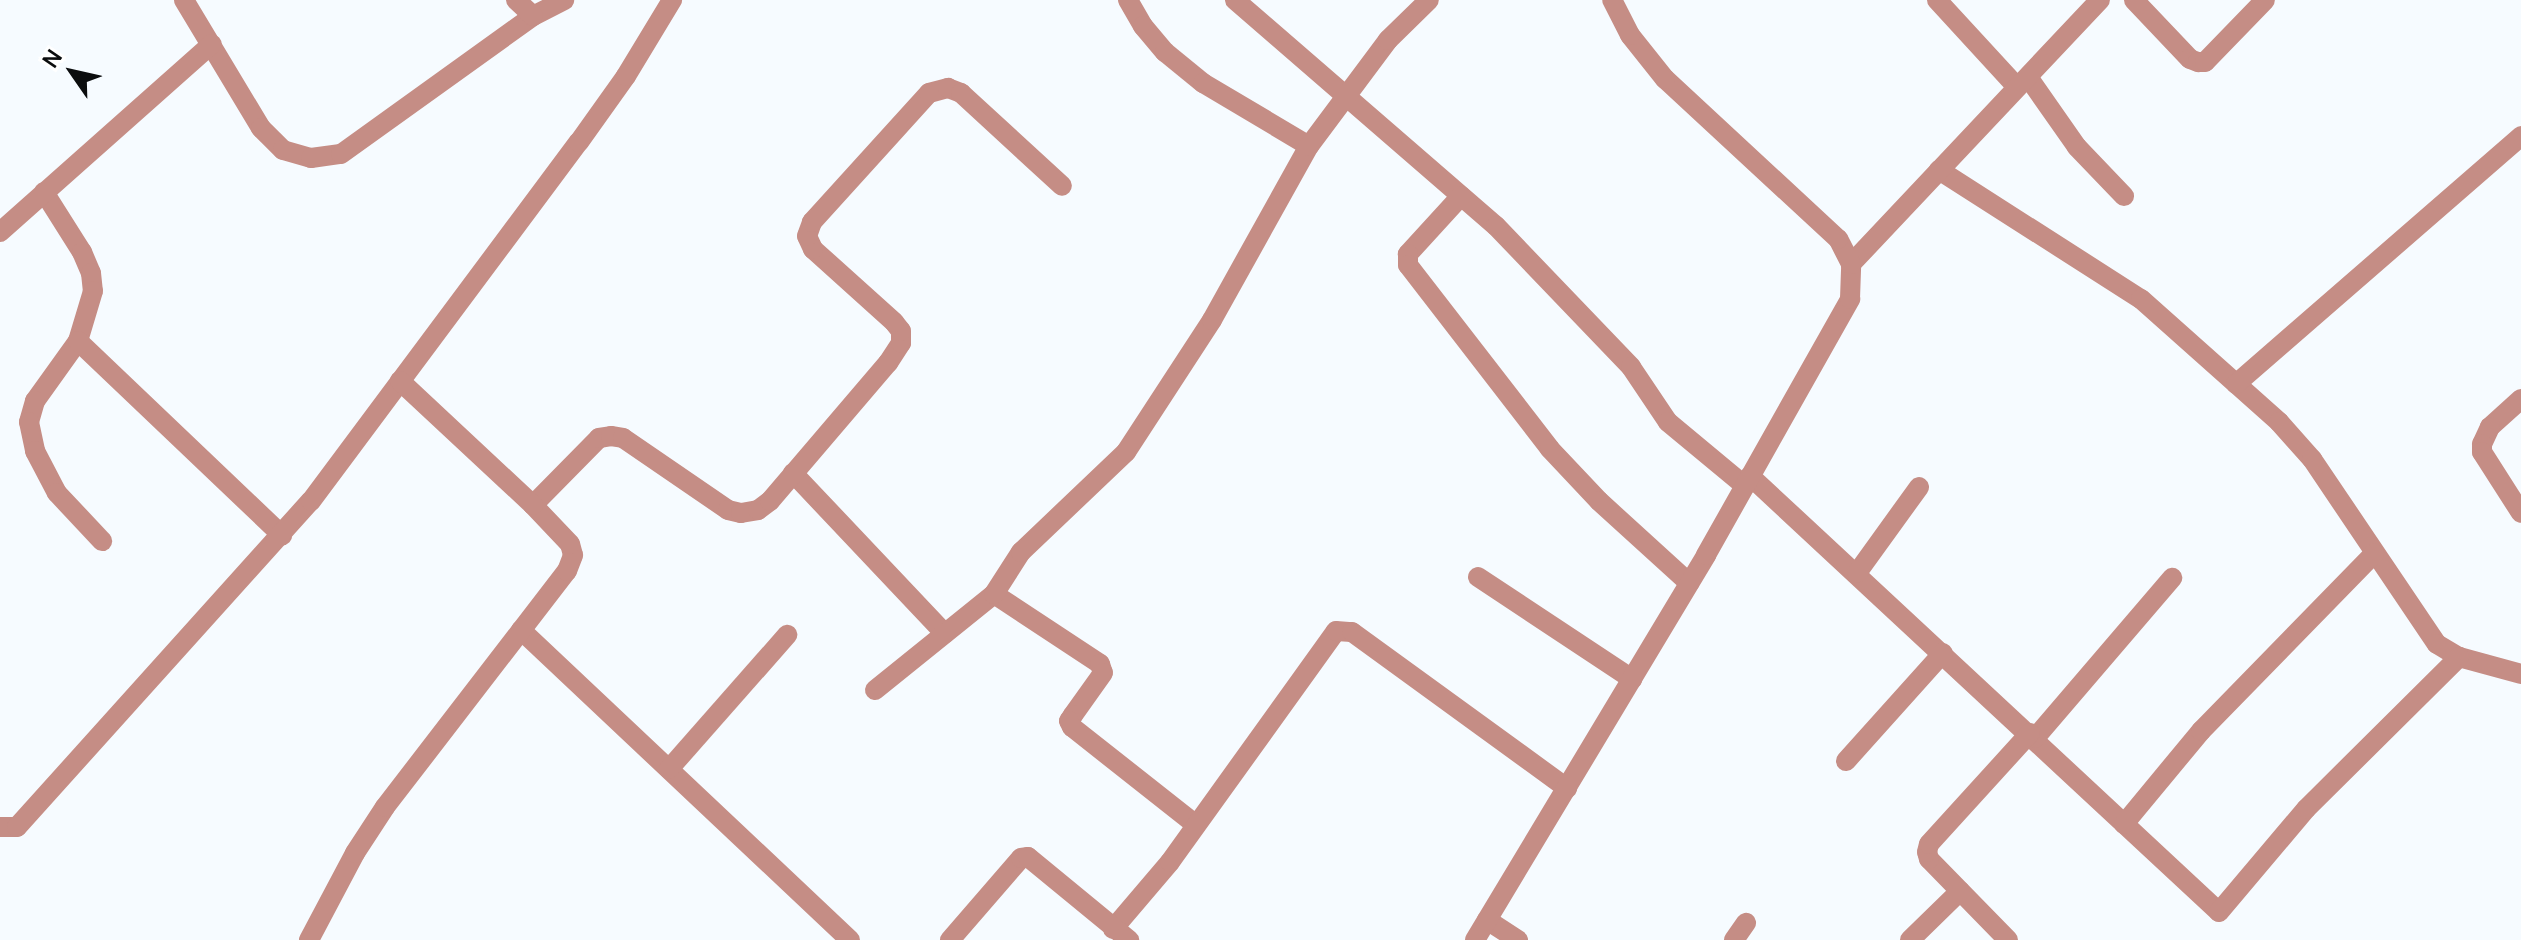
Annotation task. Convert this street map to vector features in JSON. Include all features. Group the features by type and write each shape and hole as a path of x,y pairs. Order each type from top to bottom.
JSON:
{"street":[{"path":"184,0 261,128 283,150 311,158 341,154 533,16 564,0"},
{"path":"516,0 533,16"},
{"path":"0,846 8,827 282,535 579,142 626,76 672,0"},
{"path":"1128,0 1143,26 1175,60 1203,83 1309,146"},
{"path":"1235,0 1496,226 1631,367 1668,422 1748,481 1857,573 2219,912 2306,809 2459,657"},
{"path":"875,690 994,594 1021,552 1126,452 1212,320 1309,146 1388,40 1429,0"},
{"path":"1475,940 1689,583 1850,299 1851,264 1838,239 1665,79 1630,35 1612,0"},
{"path":"1937,0 2023,82 2077,147 2124,196"},
{"path":"2134,0 2190,59 2198,62 2205,62 2265,0"},
{"path":"1851,264 2023,82 2087,5"},
{"path":"0,232 212,44"},
{"path":"533,505 599,438 611,436 623,438 728,510 741,513 758,510 770,501 888,363 901,343 901,331 894,322 813,249 807,236 812,222 929,93 948,88 961,93 1062,186"},
{"path":"2236,384 2521,136"},
{"path":"1939,170 2141,299 2279,422 2312,459 2437,644 2459,657 2521,674"},
{"path":"44,192 91,273 91,304 78,341 35,401 29,422 35,451 50,481 73,513 102,541"},
{"path":"1461,196 1408,254 1408,265 1550,449 1599,501 1689,583"},
{"path":"78,341 282,535"},
{"path":"309,940 355,853 385,807 567,571 573,555 570,544 533,505 400,381"},
{"path":"2521,399 2490,427 2482,444 2482,452 2521,513"},
{"path":"793,473 945,634"},
{"path":"1857,573 1919,487"},
{"path":"2124,824 2201,731 2374,554"},
{"path":"1478,577 1632,679"},
{"path":"2008,940 1929,859 1929,844 2032,736 2172,578"},
{"path":"994,594 1100,664 1103,673 1069,721 1072,727 1196,825"},
{"path":"521,630 850,940"},
{"path":"950,940 1021,858 1028,857 1121,934 1336,631 1352,632 1567,788"},
{"path":"669,769 787,635"},
{"path":"1846,761 1943,653"},
{"path":"1910,940 1960,891"},
{"path":"1487,920 1518,940"}]}
